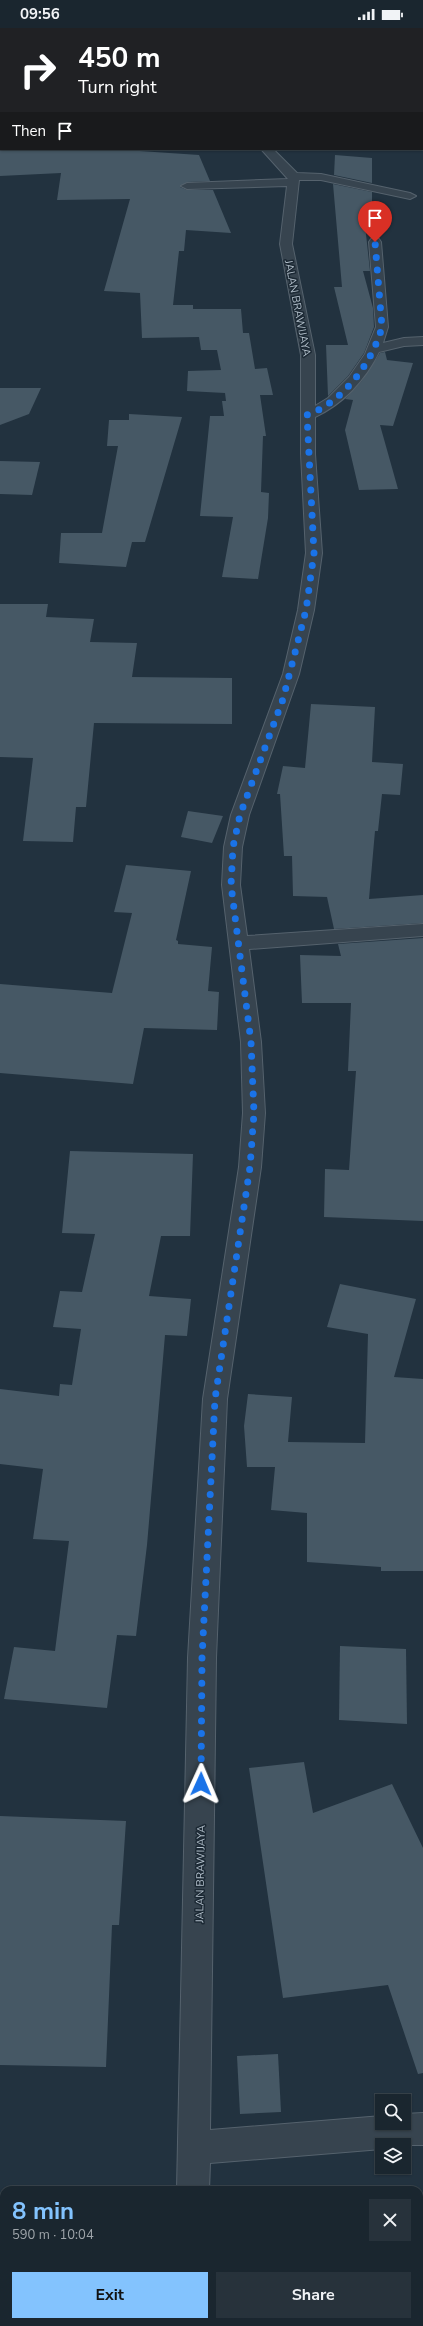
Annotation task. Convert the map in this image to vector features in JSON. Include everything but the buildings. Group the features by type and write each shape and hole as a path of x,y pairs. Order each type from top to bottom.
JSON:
{"street":[{"path":"268,150 282,162 294,179"},
{"path":"187,186 321,177 410,196"},
{"name":"JALAN BRAWIJAYA","path":"193,2186 202,1658 215,1399 250,1167 254,1113 251,1042 231,885 233,847 240,815 283,699 299,641 311,582 314,553 314,526 307,415 308,355 286,244 294,179"},
{"path":"307,415 330,404 343,392 369,359 374,349 382,327 375,242"},
{"path":"374,349 404,342 423,341"},
{"path":"238,943 423,930"},
{"path":"194,2148 423,2129"}],"route":[{"path":"201,1784 202,1658 211,1522 215,1399 250,1167 254,1113 251,1042 231,885 233,847 240,815 291,674 311,582 314,553 314,526 308,454 307,415 330,404 343,392 369,359 379,338 382,327 375,242"}]}
